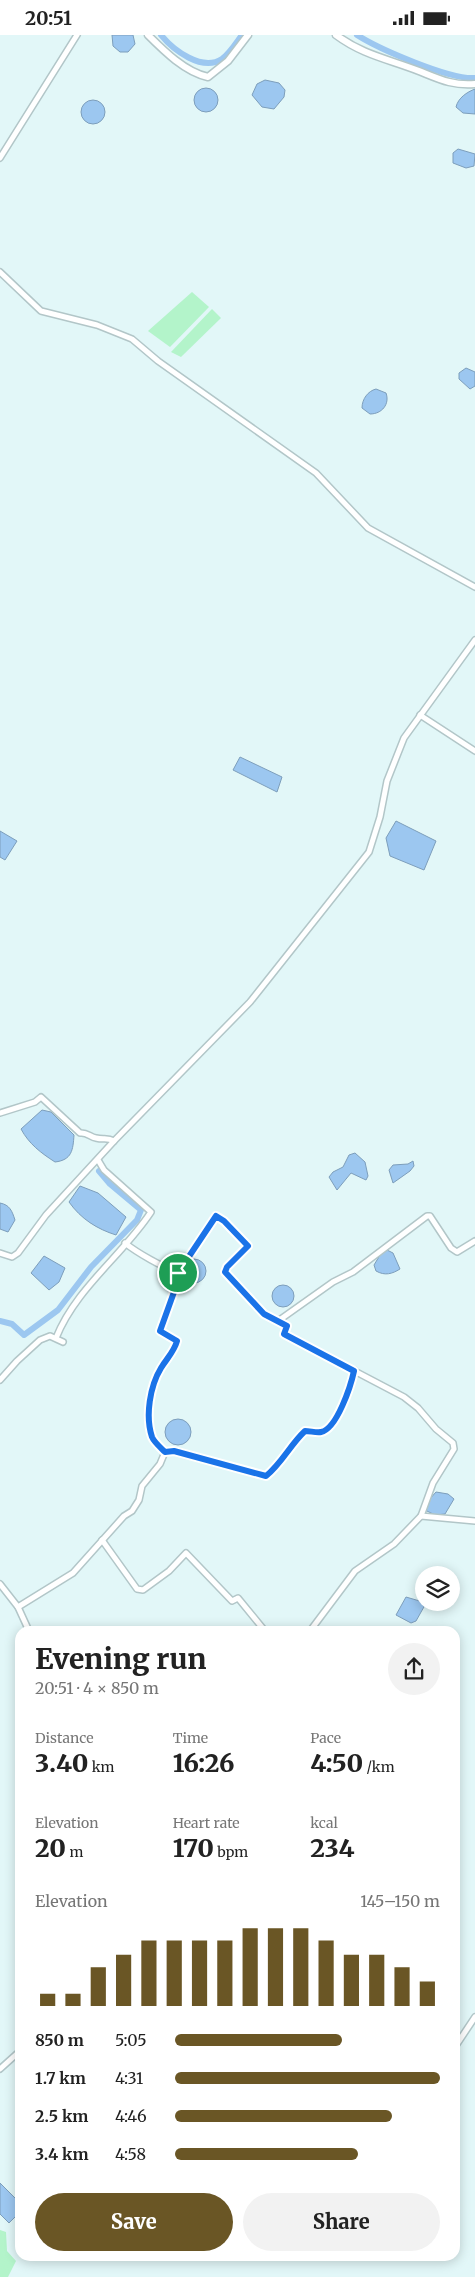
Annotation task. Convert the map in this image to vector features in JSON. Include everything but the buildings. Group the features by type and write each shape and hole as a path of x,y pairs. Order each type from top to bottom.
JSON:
{"street":[{"path":"0,158 77,35"},
{"path":"148,35 180,63 208,77 228,61 248,35"},
{"path":"336,35 356,50 451,85 475,84"},
{"path":"0,272 40,311 97,325 132,339 158,361 316,473 368,528 475,587"},
{"path":"0,1253 12,1257 18,1253 46,1215 114,1141 250,1003 369,852 380,817 387,781 404,738 475,640"},
{"path":"420,715 475,751"},
{"path":"0,1113 36,1102 41,1097 80,1133 87,1133 96,1138 107,1137 114,1141"},
{"path":"56,1338 63,1319 109,1260 151,1212 104,1170 98,1160"},
{"path":"165,1452 153,1438 149,1410 153,1387 161,1369 174,1351 177,1341 160,1331 174,1292 178,1273 216,1216 224,1221 248,1246 227,1267 225,1272 264,1314 287,1326 284,1334 404,1397 418,1408 436,1429 453,1443 454,1449 433,1483 420,1516 394,1544 355,1571 314,1626"},
{"path":"278,1321 333,1282 353,1272 427,1216 430,1216 451,1248 457,1252 475,1241"},
{"path":"125,1243 135,1251 160,1263 166,1269 178,1273"},
{"path":"0,1380 40,1340 50,1336 63,1342"},
{"path":"165,1452 174,1451 266,1476 280,1465 297,1438 305,1431 320,1433 330,1428 351,1384 354,1371"},
{"path":"18,1607 73,1573 124,1516 132,1511 139,1500 142,1486 160,1465 165,1452"},
{"path":"420,1516 475,1521"},
{"path":"102,1540 137,1589 143,1590 169,1571 186,1553 232,1601 238,1598 261,1626"},
{"path":"0,1584 18,1607 28,1626"},
{"path":"460,2040 475,2017"},
{"path":"0,2069 15,2056"}],"green space":[{"path":"192,292 209,307 170,347 148,331"},
{"path":"212,309 221,318 181,357 171,352"},
{"path":"0,2230 6,2232 7,2251 16,2261 8,2277 0,2277"}],"water":[{"path":"112,35 133,35 135,44 128,52 120,52 113,46"},
{"path":"265,80 279,83 285,90 284,97 274,109 262,107 252,95 257,84"},
{"path":"206,88 211,89 217,95 217,105 211,111 206,112 201,111 195,105 194,100 195,95 201,89"},
{"path":"475,89 475,114 463,113 456,107 457,104 463,96"},
{"path":"93,100 98,101 104,107 104,117 98,123 93,124 88,123 82,117 81,112 82,107 88,101"},
{"path":"458,149 475,154 474,166 466,168 453,163 453,153"},
{"path":"466,368 475,372 475,386 470,389 459,379 459,373"},
{"path":"376,389 386,393 387,401 384,408 374,414 370,414 362,408 362,405 368,394"},
{"path":"240,757 282,777 277,792 233,770"},
{"path":"396,821 436,841 424,870 390,856 386,838"},
{"path":"0,831 17,841 5,860 0,857"},
{"path":"42,1110 51,1112 74,1135 73,1145 68,1157 61,1161 55,1162 40,1152 21,1129"},
{"path":"355,1153 365,1162 368,1176 366,1180 351,1173 337,1190 329,1177 333,1172 343,1167 349,1155"},
{"path":"413,1161 414,1166 410,1171 393,1183 389,1170 393,1165 408,1164"},
{"path":"80,1186 98,1193 126,1217 116,1235 90,1223 69,1202"},
{"path":"0,1203 10,1209 15,1220 8,1232 0,1229"},
{"path":"387,1250 393,1253 400,1269 385,1274 376,1271 374,1265 380,1255"},
{"path":"44,1256 65,1268 59,1282 49,1290 31,1273"},
{"path":"194,1259 203,1262 206,1271 203,1280 194,1283 185,1280 182,1271 185,1262"},
{"path":"283,1285 291,1288 294,1296 291,1304 283,1307 275,1304 272,1296 275,1288"},
{"path":"178,1419 187,1423 191,1432 187,1441 178,1445 169,1441 165,1432 169,1423"},
{"path":"436,1492 448,1494 454,1499 445,1514 435,1515 425,1510 428,1501"},
{"path":"406,1597 415,1600 415,1611 422,1611 416,1621 411,1623 396,1615"},
{"path":"0,2183 15,2198 15,2217 9,2223 0,2214"}],"waterway":[{"path":"161,35 180,53 206,63 222,59 242,35"},
{"path":"357,35 381,48 432,69 475,78"},
{"path":"0,1321 12,1324 24,1335 58,1310 91,1267 137,1220 141,1210 110,1184 99,1171"}],"route":[{"path":"216,1216 224,1221 248,1246 227,1267 225,1272 264,1314 287,1326 284,1334 354,1371 351,1384 330,1428 320,1433 305,1431 297,1438 280,1465 266,1476 174,1451 165,1452 153,1438 149,1410 153,1387 161,1369 174,1351 177,1341 160,1331 161,1323 174,1292 178,1273 216,1216"}]}
